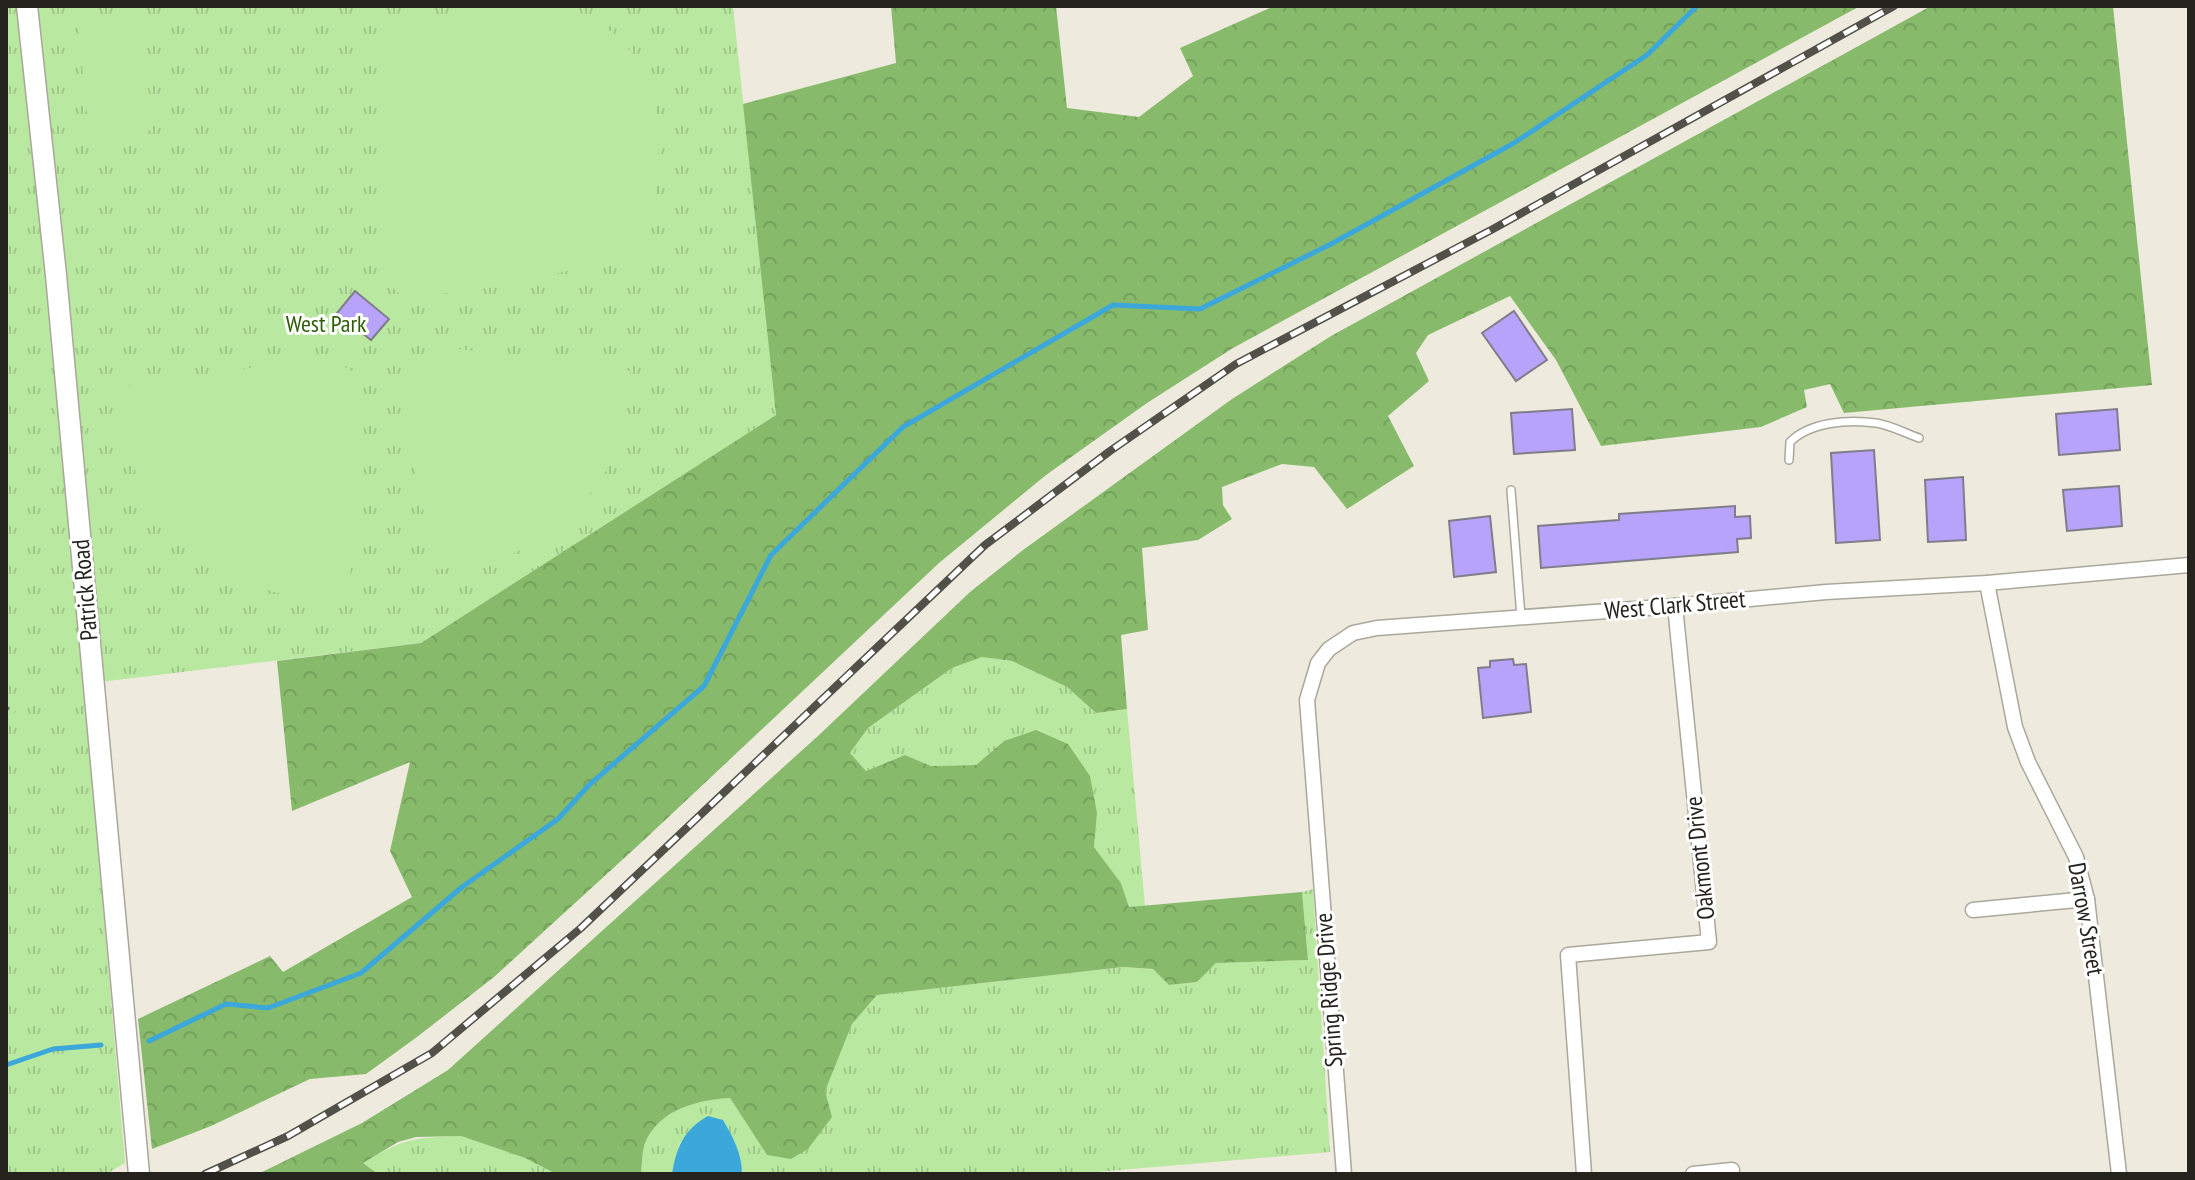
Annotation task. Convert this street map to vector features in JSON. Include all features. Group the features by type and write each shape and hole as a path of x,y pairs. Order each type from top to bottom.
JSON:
{"street":[{"name":"Patrick Road","path":"27,6 56,275 139,1174"},
{"name":"West Clark Street","path":"1315,806 1307,700 1318,663 1329,649 1353,633 1377,628 2189,565"},
{"name":"Darrow Street","path":"1987,583 2015,727 2028,762 2076,857 2087,899 2119,1174"},
{"name":"Oakmont Drive","path":"1584,1174 1568,955 1709,942 1675,606"},
{"name":"Spring Ridge Drive","path":"1315,806 1344,1174"},
{"path":"1973,910 2087,899"},
{"path":"1693,1174 1732,1170"}],"lane":[{"path":"1789,460 1790,442 1802,430 1822,425 1876,423 1919,438"},
{"path":"1511,490 1521,617"}],"path":[{"path":"6,707 15,712"}],"green space":[{"name":"West Park","path":"6,6 733,6 776,415 421,643 84,684 125,1163 106,1174 6,1174"},
{"path":"486,6 543,6 582,14 614,34 634,56 647,82 659,138 654,197 641,254 497,287 404,298 385,281 377,194 384,39 412,26"},
{"path":"891,6 1056,6 1067,108 1139,117 1193,76 1180,48 1274,6 1860,6 1233,348 1147,403 1046,475 939,563 494,977 417,1037 366,1074 310,1079 211,1126 152,1149 138,1019 270,956 283,972 412,897 390,851 410,762 292,811 277,661 421,643 776,415 743,104 896,63"},
{"path":"1931,6 2113,6 2152,385 1844,413 1830,384 1804,390 1807,407 1761,427 1601,446 1556,360 1510,296 1428,335 1416,353 1429,381 1388,416 1414,466 1347,509 1314,467 1282,464 1222,487 1223,505 1232,519 1198,540 1142,548 1148,630 1121,635 1127,709 1096,713 1067,687 1012,661 982,657 952,668 868,728 850,753 866,771 905,755 931,766 976,765 1004,741 1036,730 1068,744 1090,776 1097,813 1094,847 1121,883 1129,907 1302,892 1308,960 1216,963 1197,982 1169,985 1153,969 1123,967 877,995 852,1024 825,1091 832,1117 808,1149 791,1159 767,1155 730,1098 681,1108 660,1122 645,1143 641,1174 556,1174 525,1158 461,1136 416,1137 398,1142 363,1163 378,1174 258,1174 362,1123 448,1070 819,735 970,592 1232,399 1331,336"},
{"path":"139,14 153,130 90,138 77,21"},
{"path":"436,346 630,371 624,425 614,454 590,494 573,512 536,542 515,553 494,560 433,570 402,380"},
{"path":"325,356 361,376 365,459 347,599 312,599 279,593 247,582 193,548 169,524 149,497 123,445 116,422 114,389"},
{"path":"982,657 1012,661 1067,687 1096,713 1127,709 1145,906 1129,907 1121,883 1094,847 1097,813 1004,741 976,765 931,766 905,755 866,771 850,753 868,728 952,668"},
{"path":"1313,889 1330,1152 1073,1174 742,1174 743,1171 680,1142 672,1174 641,1174 645,1143 660,1122 681,1108 718,1099 730,1098 767,1155 824,1091 852,1024 877,995 1123,967 1153,969 1169,985 1197,982 1216,963 1308,960 1302,892"},
{"path":"461,1136 525,1158 556,1174 378,1174 363,1163 409,1141"}],"water":[{"path":"708,1116 723,1120 739,1153 742,1174 672,1174 682,1140"}],"building":[{"path":"355,291 389,319 371,340 337,313"},
{"path":"1514,311 1547,360 1516,381 1482,333"},
{"path":"1572,409 1575,450 1514,454 1511,413"},
{"path":"2117,409 2120,450 2059,455 2056,414"},
{"path":"1874,450 1880,540 1836,543 1831,453"},
{"path":"1963,477 1966,540 1928,542 1925,480"},
{"path":"2119,486 2122,526 2067,531 2063,490"},
{"path":"1735,506 1735,517 1750,516 1751,538 1737,539 1738,552 1541,568 1538,526 1619,520 1619,514"},
{"path":"1490,516 1496,572 1454,577 1449,521"},
{"path":"1513,659 1514,665 1526,664 1531,712 1483,718 1478,668 1490,667 1490,661"}],"waterway":[{"path":"149,1041 226,1004 268,1008 361,973 462,887 558,819 589,785 704,686 771,555 903,427 1113,305 1200,309 1331,244 1514,143 1647,55 1697,6"},
{"path":"6,1065 53,1049 101,1045"}],"railway":[{"path":"205,1174 288,1136 432,1053 581,928 985,545 1110,451 1236,364 1493,229 1894,6"}]}
